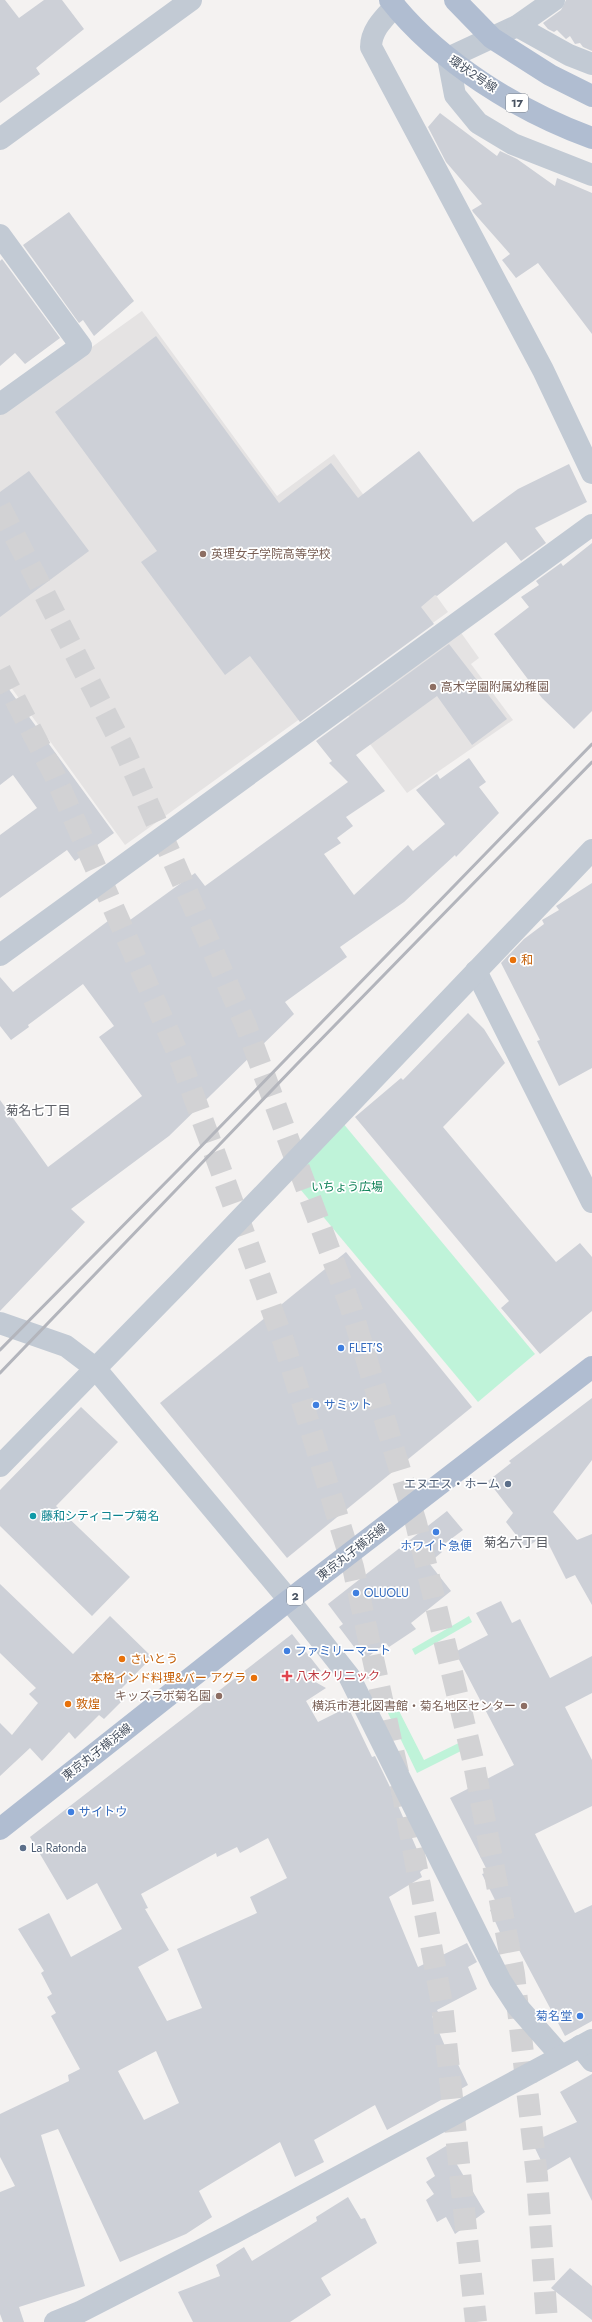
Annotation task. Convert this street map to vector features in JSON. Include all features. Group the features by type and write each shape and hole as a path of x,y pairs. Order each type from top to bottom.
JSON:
{"main road":[{"path":"455,0 492,38 550,75 592,96"},
{"name":"環状2号線","path":"392,3 448,58 530,112 592,138"},
{"name":"東京丸子横浜線","path":"0,1829 289,1600 592,1367"}],"street":[{"path":"0,138 191,0"},
{"path":"554,0 517,26 448,58 455,95 478,122 513,144 592,175"},
{"path":"392,3 376,28 371,39 371,47 543,370 592,473"},
{"path":"517,26 569,55 592,64"},
{"path":"0,235 81,346 0,404"},
{"path":"0,955 592,526"},
{"path":"0,1466 592,850"},
{"path":"476,971 592,1202"},
{"path":"0,1323 66,1346 95,1368 289,1600 349,1676 500,1980 517,2006 561,2056"},
{"path":"55,2322 80,2312 232,2234 561,2056 588,2049"}],"shaded area":[{"name":"英理女子学院高等学校","path":"142,311 277,496 334,454 448,612 125,845 0,672 0,413"},
{"name":"高木学園附属幼稚園","path":"457,627 479,658 471,664 513,720 407,793 345,711"}],"green space":[{"name":"いちょう広場","path":"342,1122 535,1354 478,1402 290,1177"},
{"path":"469,1616 472,1622 415,1655 412,1649"},
{"path":"397,1707 424,1760 471,1737 475,1744 417,1773 387,1711"}],"building":[{"path":"0,0 5,0 19,18 44,0 62,0 84,29 36,68 40,74 0,103"},
{"path":"566,0 592,0 592,51 583,47 580,43 575,44 570,36 566,39 557,30 554,32 548,29 543,23 561,10"},
{"path":"440,113 497,156 500,151 517,159 555,186 557,178 592,193 592,334 538,263 516,278 502,260 510,254 473,212 472,210 482,204 446,162 428,127"},
{"path":"69,212 134,301 94,336 83,320 79,323 23,245"},
{"path":"2,259 60,338 25,364 15,353 0,366 0,261"},
{"path":"156,336 279,503 331,463 358,498 419,451 473,522 518,489 569,464 587,502 535,528 546,543 521,561 506,542 437,596 435,595 421,607 434,624 300,722 250,656 225,675 141,562 157,551 55,412"},
{"path":"29,471 89,551 0,617 0,492"},
{"path":"592,543 592,711 574,729 542,698 494,634 529,607 521,597 539,585 536,581 561,563 563,566"},
{"path":"449,644 507,719 472,745 437,696 356,755 385,791 346,817 353,826 337,838 341,843 324,854 354,895 408,845 413,851 445,824 416,790 437,774 440,779 469,758 486,782 479,787 499,813 456,857 455,855 404,902 340,947 347,957 285,1002 294,1014 169,1136 71,1209 85,1222 0,1311 0,1100 48,1167 142,1096 99,1037 114,1026 83,984 28,1025 29,1027 11,1040 0,1026 0,977 13,992 112,918 119,928 195,873 205,886 348,782 329,763 332,761 316,741"},
{"path":"0,677 114,833 75,861 67,850 0,898 0,835 37,808 13,775 0,785"},
{"path":"592,883 592,1068 559,1086 537,1041 540,1040 501,963 524,939 544,924 542,920 559,910 556,906"},
{"path":"468,1013 484,1029 505,1063 443,1127 556,1262 580,1243 592,1257 592,1311 540,1354 501,1308 509,1301 355,1117 401,1078 403,1080"},
{"name":"サミット","path":"346,1252 472,1407 287,1558 160,1403"},
{"path":"592,1398 592,1460 553,1512 577,1540 592,1534 592,1605 575,1575 566,1579 544,1535 526,1548 506,1522 513,1513 488,1481 511,1463 509,1461"},
{"name":"藤和シティコープ菊名","path":"81,1407 118,1442 56,1506 130,1577 92,1616 0,1526 0,1490"},
{"path":"447,1511 463,1530 439,1548 442,1552 429,1563 451,1591 411,1623 416,1629 389,1647 386,1643 364,1660 339,1627 343,1624 328,1604"},
{"path":"0,1584 73,1654 110,1616 152,1657 121,1689 128,1695 104,1719 99,1715 75,1739 69,1732 42,1761 30,1748 0,1776 0,1723 12,1735 38,1703 29,1694 36,1688 0,1653"},
{"path":"501,1601 512,1623 520,1619 550,1678 592,1656 592,1693 565,1707 592,1760 592,1806 535,1834 575,1913 592,1905 592,2021 565,2036 510,1933 502,1937 490,1910 498,1906 482,1874 488,1872 450,1798 514,1765 455,1652 488,1635 476,1613"},
{"path":"292,1634 321,1671 310,1679 326,1688 306,1701 318,1722 348,1707 372,1757 375,1756 390,1787 425,1868 420,1872 422,1877 389,1897 418,1967 467,1943 477,1962 468,1967 477,1989 437,2010 439,2014 432,2016 451,2060 455,2058 468,2085 387,2130 375,2105 314,2140 324,2162 295,2177 280,2142 199,2191 212,2217 186,2234 120,2262 58,2129 41,2135 85,2286 19,2307 24,2322 3,2322 0,2314 0,2192 15,2186 0,2157 0,2114 69,2081 68,2075 80,2069 51,2016 56,2013 47,1997 52,1994 41,1973 44,1971 18,1929 49,1913 71,1957 122,1929 97,1883 67,1900 30,1837","holes":["268,1838 287,1878 250,1897 257,1913 177,1949 202,2008 167,2021 138,1967 169,1950 145,1909 148,1908 141,1894 216,1853 217,1857 237,1847 240,1853","156,2051 179,2103 144,2120 118,2071"]},
{"path":"592,2074 592,2201 570,2157 546,2171 532,2142 577,2122 560,2092"},
{"path":"446,2146 485,2212 455,2234 446,2217 437,2222 426,2200 434,2194 426,2182 435,2176 426,2158"},
{"path":"348,2197 361,2219 365,2218 377,2243 321,2278 331,2295 290,2322 193,2322 178,2292 220,2276 216,2265 244,2247 252,2261 317,2221 316,2217"},
{"path":"570,2268 592,2286 592,2320 551,2288"}],"tunnel":[{"path":"0,507 124,749 246,1026 351,1308 416,1523 474,1764 514,1974 537,2177 547,2322"},
{"path":"0,670 55,776 179,1056 284,1343 353,1567 404,1800 442,2004 476,2322"}],"railway":[{"path":"0,1350 180,1168 592,744"},
{"path":"0,1373 297,1064 592,762"}],"place":[{"name":"英理女子学院高等学校","path":"203,554"},
{"name":"高木学園附属幼稚園","path":"433,687"},
{"name":"和","path":"513,960"},
{"name":"FLET'S","path":"341,1348"},
{"name":"サミット","path":"316,1405"},
{"name":"エヌエス・ホーム","path":"508,1484"},
{"name":"藤和シティコープ菊名","path":"33,1516"},
{"name":"ホワイト急便","path":"436,1532"},
{"name":"OLUOLU","path":"356,1593"},
{"name":"ファミリーマート","path":"287,1651"},
{"name":"さいとう","path":"122,1659"},
{"name":"八木クリニック","path":"287,1676"},
{"name":"本格インド料理&バー アグラ","path":"254,1678"},
{"name":"キッズラボ菊名園","path":"219,1696"},
{"name":"敦煌","path":"68,1704"},
{"name":"横浜市港北図書館・菊名地区センター","path":"524,1706"},
{"name":"サイトウ","path":"71,1812"},
{"name":"La Ratonda","path":"23,1848"},
{"name":"菊名堂","path":"580,2016"}],"district":[{"name":"菊名七丁目","path":"38,1110"},
{"name":"菊名六丁目","path":"516,1542"}]}
